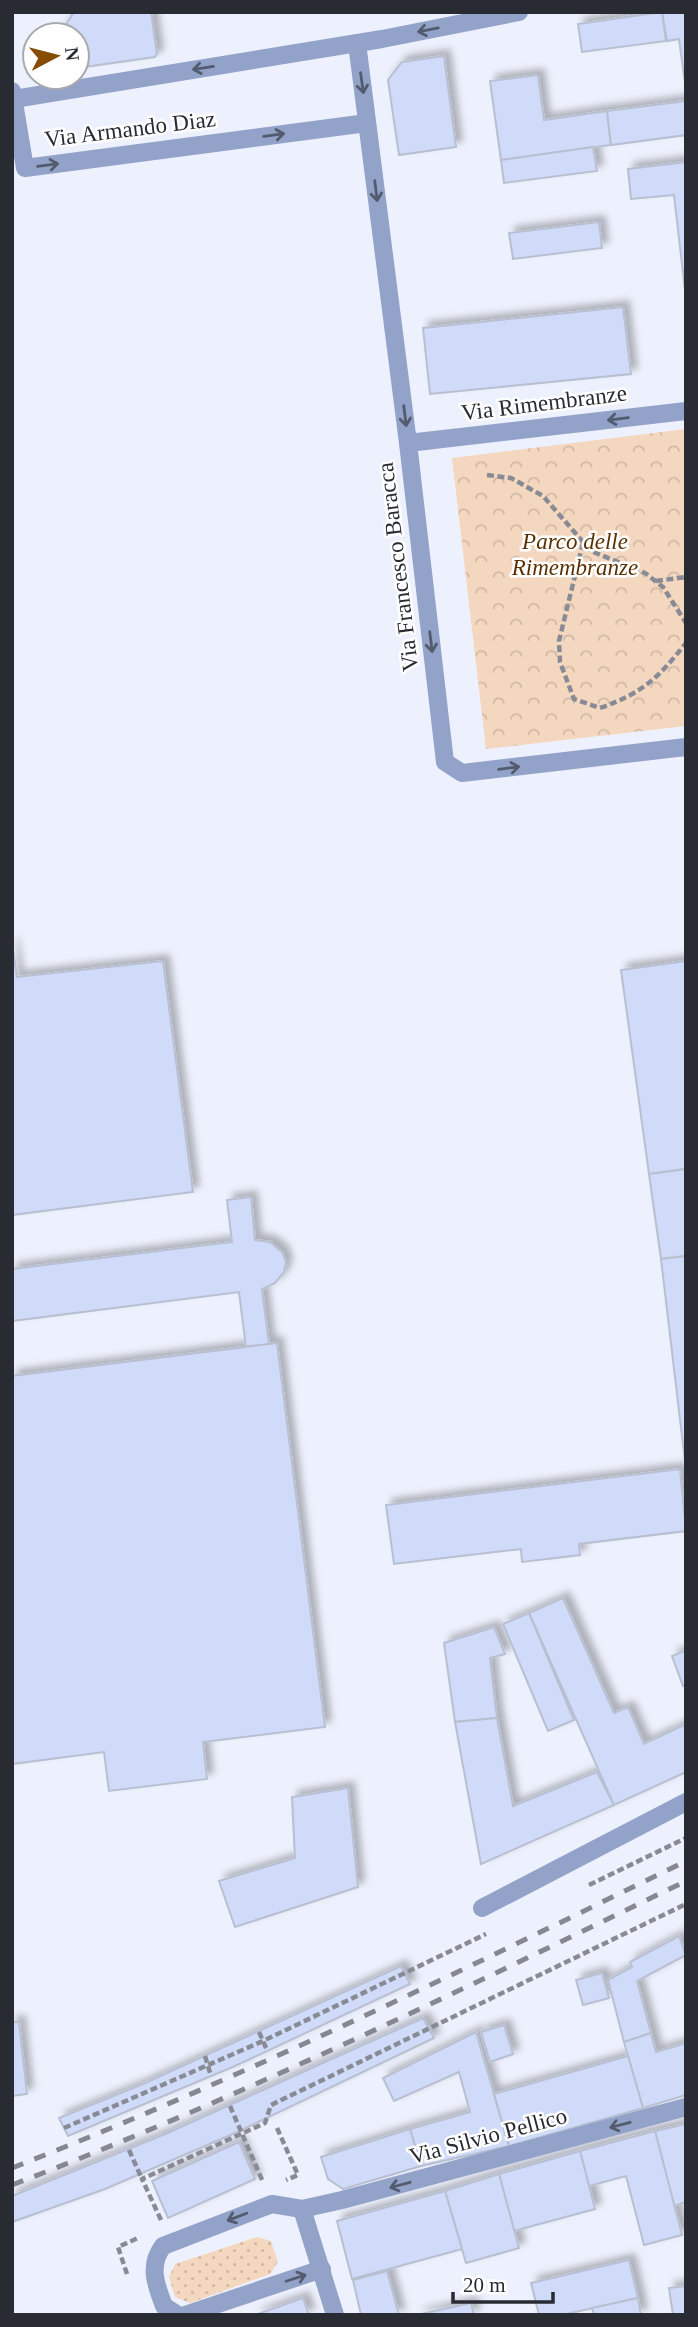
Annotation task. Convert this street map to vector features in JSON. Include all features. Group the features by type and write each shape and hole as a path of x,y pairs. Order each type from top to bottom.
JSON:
{"street":[{"name":"Via Armando Diaz","path":"368,123 26,168 13,95 357,44 519,12"},
{"path":"357,44 368,123"},
{"name":"Via Francesco Baracca","path":"368,123 445,762 462,773 686,747"},
{"name":"Via Rimembranze","path":"408,443 686,411"},
{"path":"482,1908 686,1802"},
{"name":"Via Silvio Pellico","path":"302,2209 686,2107"},
{"path":"178,2315 163,2306 155,2281 156,2256 163,2246 272,2204 302,2209 335,2315"},
{"path":"185,2315 322,2269"}],"path":[{"path":"487,475 511,478 543,496 591,551 645,573 663,587 686,623"},
{"path":"583,543 559,641 560,663 574,699 600,708 643,690 686,643"},
{"path":"655,581 686,577"},
{"path":"586,1886 686,1838"},
{"path":"142,2179 242,2137 265,2123 271,2105 686,1904"},
{"path":"64,2128 263,2041 499,1928"},
{"path":"259,2032 267,2050"},
{"path":"205,2056 211,2076"},
{"path":"230,2106 242,2137"},
{"path":"277,2128 298,2175"},
{"path":"129,2150 164,2228"}],"green space":[{"name":"Parco delle Rimembranze","path":"686,429 686,726 486,749 452,458"},
{"path":"257,2237 271,2241 278,2262 270,2274 190,2303 175,2297 169,2277 175,2264"}],"building":[{"path":"74,12 151,12 157,54 155,57 91,66 91,21 68,21"},
{"path":"662,12 666,41 582,52 578,24"},
{"path":"662,12 686,12 686,90 679,39 667,41"},
{"path":"444,56 456,147 399,155 388,80 402,62"},
{"path":"538,75 544,120 607,111 611,145 501,160 490,81"},
{"path":"686,101 686,135 611,145 607,111"},
{"path":"593,147 597,171 504,183 501,160"},
{"path":"686,162 686,299 674,195 631,199 628,169"},
{"path":"599,222 602,248 513,259 509,233"},
{"path":"623,307 631,374 430,394 423,328"},
{"path":"12,943 17,977 163,961 193,1192 12,1215"},
{"path":"686,961 686,1169 649,1174 621,970"},
{"path":"686,1169 686,1256 661,1259 649,1174"},
{"path":"251,1197 255,1240 270,1242 282,1252 286,1262 284,1272 275,1283 262,1289 269,1344 246,1347 239,1292 12,1321 12,1269 232,1242 227,1200"},
{"path":"686,1256 686,1470 661,1259"},
{"path":"277,1343 325,1727 203,1742 207,1779 109,1791 104,1752 12,1764 12,1376"},
{"path":"680,1469 686,1531 579,1544 580,1555 522,1562 521,1549 394,1564 386,1505"},
{"path":"563,1598 614,1713 628,1707 644,1744 686,1724 686,1772 614,1805 529,1613"},
{"path":"529,1613 574,1720 548,1731 503,1624"},
{"path":"494,1627 505,1654 490,1658 497,1718 455,1722 444,1643"},
{"path":"686,1650 686,1685 683,1686 672,1656"},
{"path":"497,1718 513,1806 597,1772 614,1805 481,1864 455,1722"},
{"path":"348,1788 358,1887 235,1927 219,1881 295,1858 292,1797"},
{"path":"679,1936 686,1955 637,1981 651,2033 624,2042 608,1980 632,1967 630,1962"},
{"path":"401,1966 410,1984 235,2066 68,2136 59,2118 143,2084"},
{"path":"602,1973 609,1998 583,2005 576,1980"},
{"path":"423,2018 434,2038 235,2133 105,2189 12,2222 12,2196 163,2135"},
{"path":"12,2022 19,2022 27,2094 12,2096"},
{"path":"504,2025 513,2054 490,2062 481,2032"},
{"path":"476,2032 509,2146 421,2166 410,2129 470,2112 459,2072 394,2101 383,2078"},
{"path":"651,2033 656,2052 686,2043 686,2095 643,2108 624,2042"},
{"path":"628,2056 643,2108 509,2146 494,2094"},
{"path":"686,2124 686,2202 674,2206 655,2131"},
{"path":"410,2129 421,2166 343,2189 328,2179 321,2157"},
{"path":"655,2131 682,2235 644,2245 626,2176 589,2186 580,2151"},
{"path":"239,2142 255,2179 168,2218 152,2181"},
{"path":"580,2151 595,2209 514,2231 499,2174"},
{"path":"499,2174 519,2248 466,2263 445,2191"},
{"path":"445,2191 462,2249 352,2279 337,2221"},
{"path":"629,2260 638,2298 562,2315 539,2315 531,2283"},
{"path":"387,2271 399,2315 361,2315 353,2280"},
{"path":"686,2286 686,2315 673,2315 669,2288"},
{"path":"303,2298 309,2315 255,2315"},
{"path":"638,2298 641,2315 594,2315 592,2308"},
{"path":"471,2303 474,2315 417,2315"}],"railway":[{"path":"12,2168 268,2060 686,1861"},
{"path":"12,2185 268,2079 686,1881"}]}
